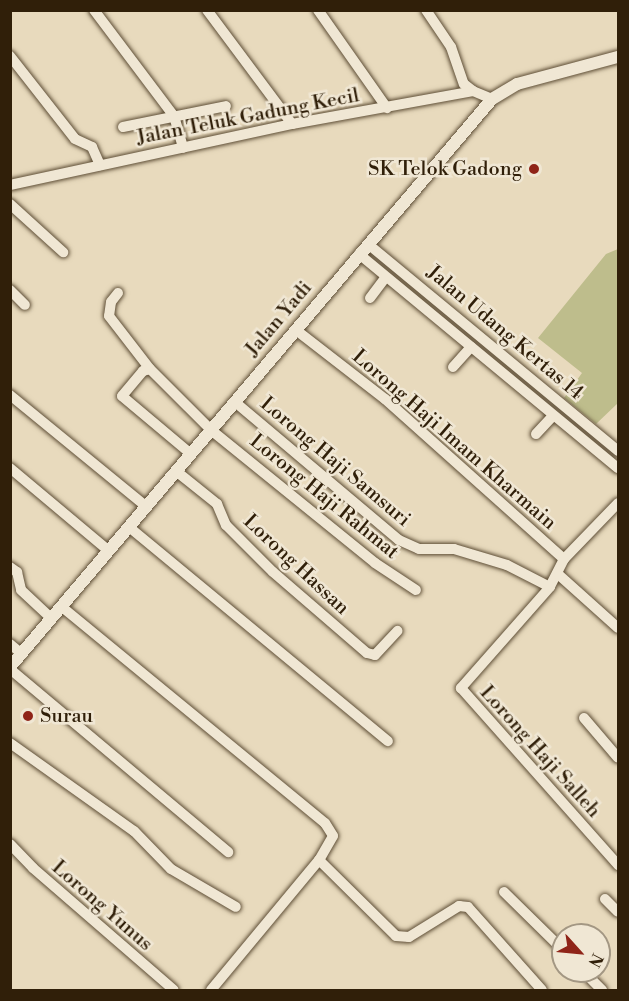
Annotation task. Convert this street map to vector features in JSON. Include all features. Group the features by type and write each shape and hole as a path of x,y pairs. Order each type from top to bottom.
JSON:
{"street":[{"path":"94,10 174,116 183,148"},
{"path":"207,10 292,124"},
{"path":"318,10 387,108"},
{"path":"426,10 451,47 464,84 472,91 492,99"},
{"path":"10,56 75,139 92,147 100,165"},
{"name":"Jalan Yadi","path":"10,668 492,99 517,84 618,57"},
{"name":"Jalan Teluk Gadung Kecil","path":"10,185 292,124 472,91"},
{"path":"123,127 226,106"},
{"path":"10,204 63,252"},
{"name":"Jalan Udang Kertas 14","path":"368,244 618,451"},
{"path":"359,254 618,468"},
{"path":"370,298 386,278"},
{"path":"10,290 26,305"},
{"name":"Lorong Haji Rahmat","path":"118,293 111,302 109,316 150,369 211,430 375,563 416,590"},
{"name":"Lorong Haji Imam Kharmain","path":"296,330 385,399 564,559"},
{"path":"453,367 471,347"},
{"path":"150,369 138,375 122,396 191,454"},
{"path":"10,395 147,507"},
{"name":"Lorong Haji Samsuri","path":"235,402 399,540 420,549 454,549 507,565 550,586"},
{"path":"536,434 553,416"},
{"path":"10,468 109,550"},
{"name":"Lorong Hassan","path":"176,471 217,504 226,525 273,572 367,653 375,655 397,631"},
{"path":"550,586 559,575 564,559 618,502"},
{"path":"129,527 388,741"},
{"path":"10,567 17,572 21,590 52,619"},
{"path":"559,575 618,628"},
{"name":"Lorong Haji Salleh","path":"550,586 460,688 618,865"},
{"path":"62,607 325,824 333,836 319,860 213,990"},
{"path":"10,644 22,654"},
{"path":"10,668 228,852"},
{"path":"584,718 618,758"},
{"path":"10,743 134,831 171,869 236,908"},
{"name":"Lorong Yunus","path":"10,844 33,868 174,990"},
{"path":"319,860 396,936 409,937 459,906 468,907 542,990"},
{"path":"504,892 551,938"},
{"path":"605,898 618,912"}],"shaded area":[{"path":"618,249 618,403 596,424 564,398 582,373 538,338 606,254"}],"place":[{"name":"SK Telok Gadong","path":"534,169"},
{"name":"Surau","path":"28,716"}]}
